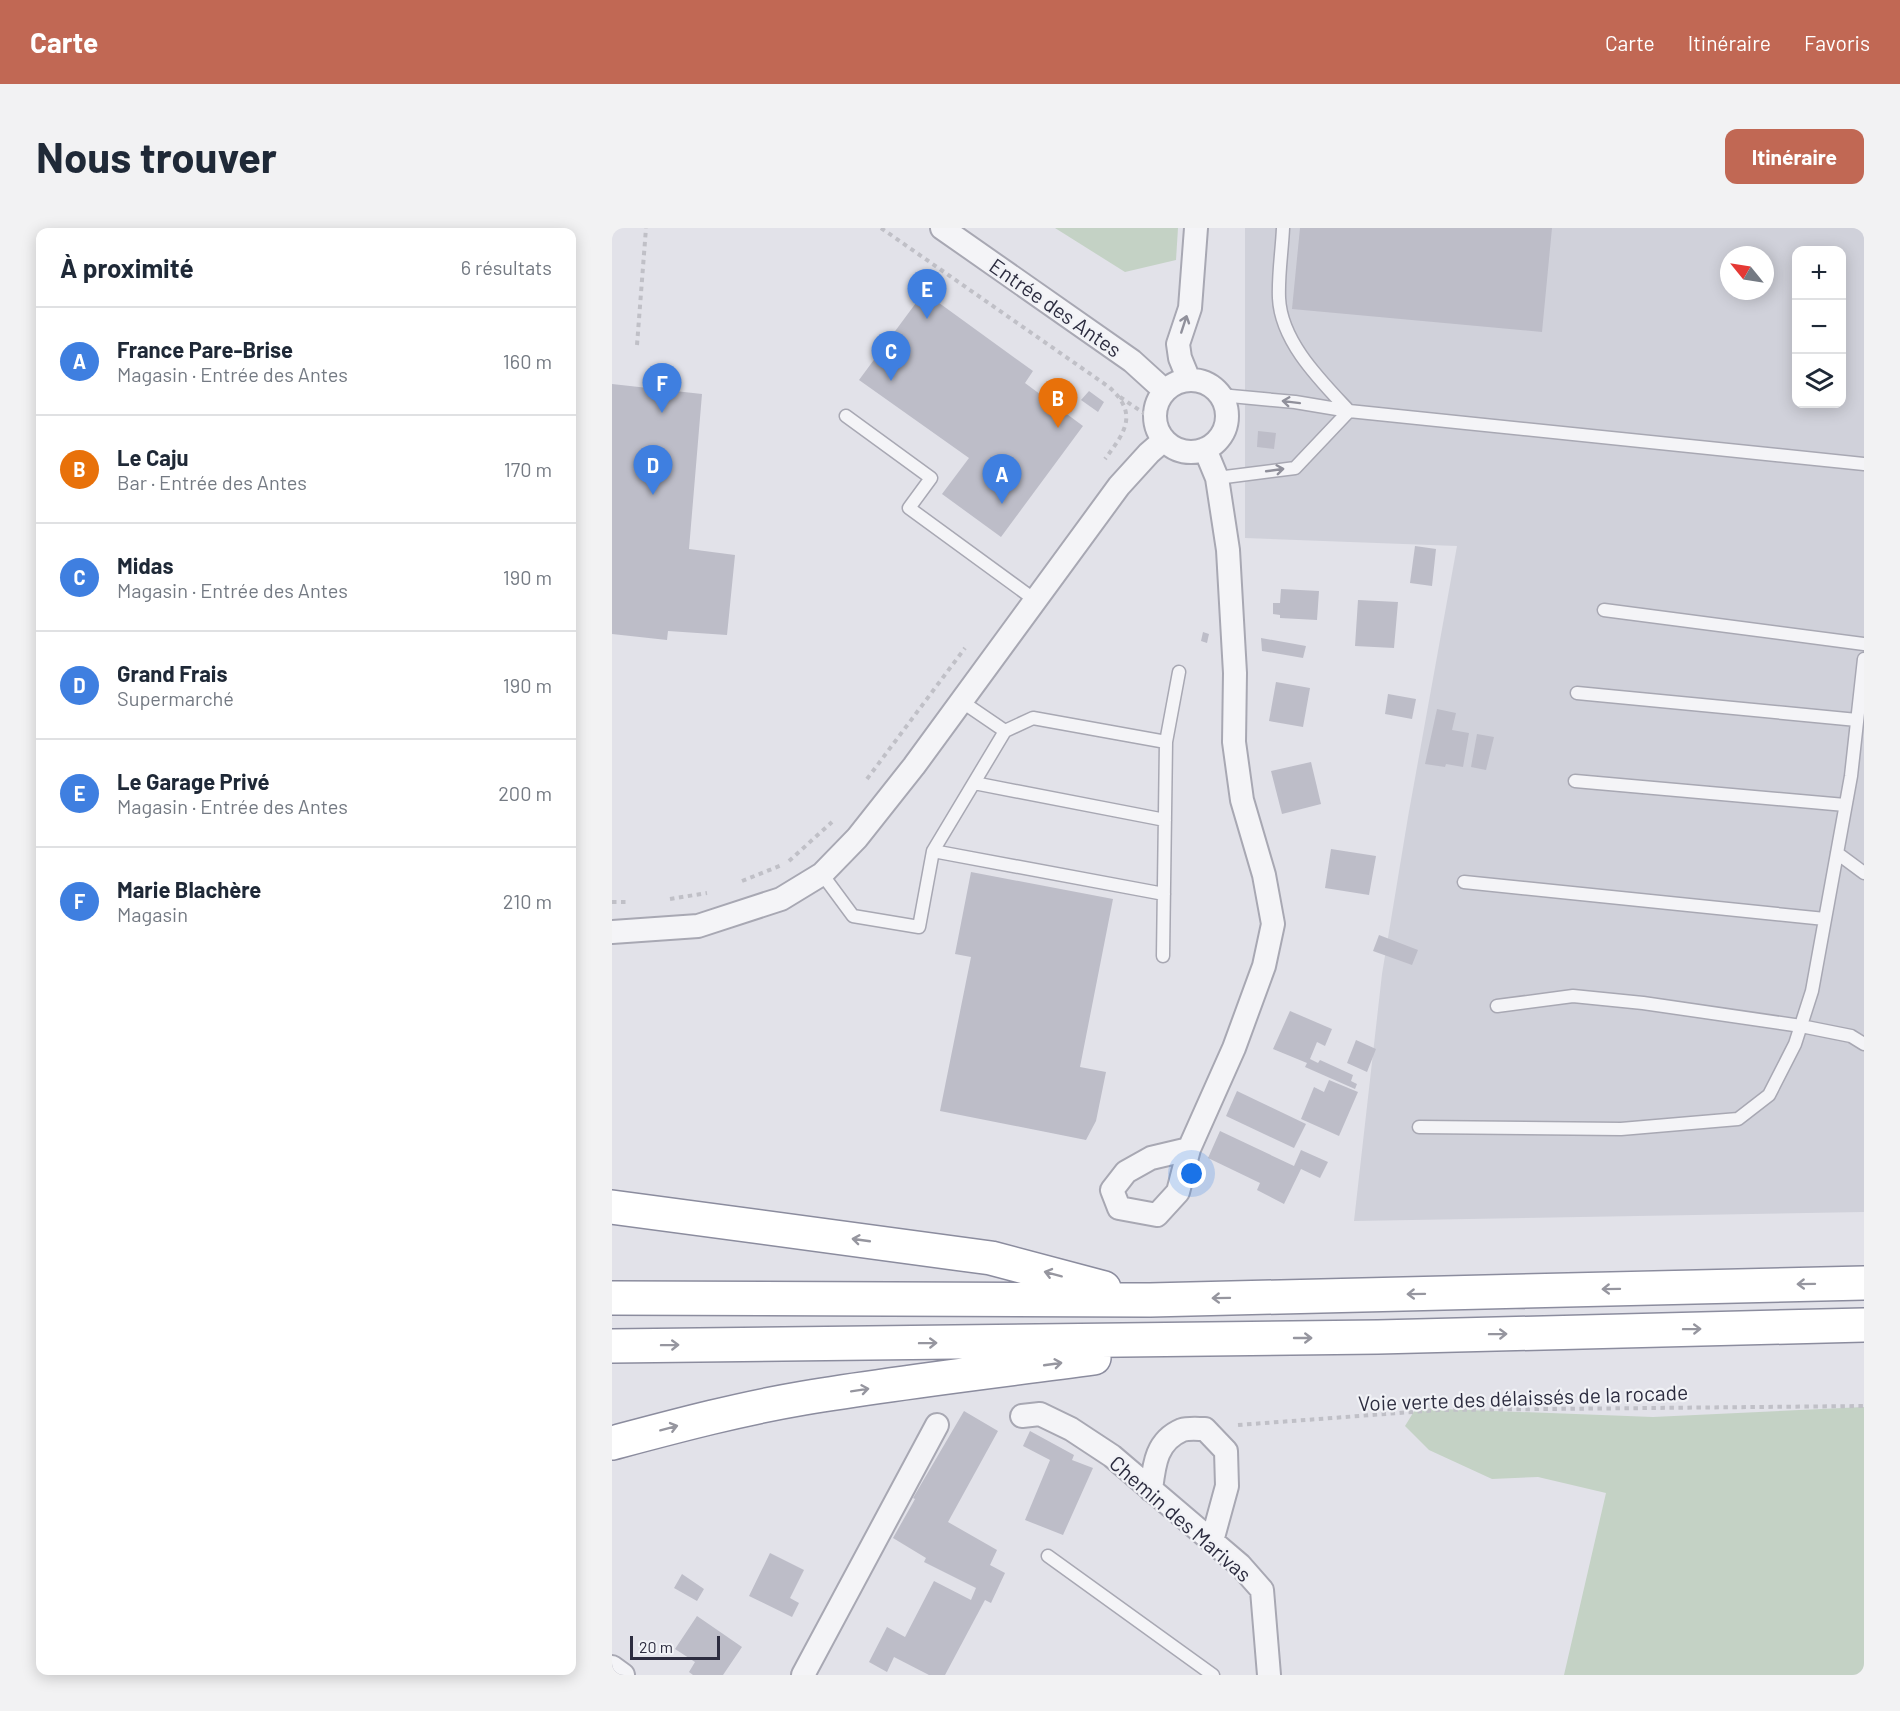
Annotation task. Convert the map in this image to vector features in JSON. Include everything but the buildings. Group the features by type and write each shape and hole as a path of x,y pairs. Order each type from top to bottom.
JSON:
{"highway":[{"path":"612,1207 991,1258 1150,1300"},
{"path":"612,1298 1150,1300 1864,1283"},
{"path":"612,1346 1378,1337 1864,1325"},
{"path":"612,1443 705,1418 886,1385 1244,1338"}],"street":[{"name":"Entrée des Antes","path":"942,228 1132,361 1165,391"},
{"path":"1189,380 1180,358 1178,344 1190,308 1196,228"},
{"path":"612,932 698,926 781,899 822,874 857,838 914,766 1119,486 1149,453 1159,431 1155,410 1165,391 1172,385 1189,380 1201,381 1212,387 1225,403 1227,421 1220,438 1205,449 1194,452 1181,451 1159,431"},
{"path":"1189,1149 1234,1048 1264,966 1273,924 1264,875 1242,800 1234,742 1235,673 1229,561 1217,478 1205,449"},
{"name":"Chemin des Marivas","path":"1022,1416 1040,1414 1071,1429 1112,1456 1240,1565 1262,1590 1269,1675"},
{"path":"803,1675 937,1425"},
{"path":"1151,1490 1154,1461 1167,1440 1183,1429 1205,1429 1226,1451 1227,1486 1212,1542"},
{"path":"612,1666 622,1675"}],"lane":[{"path":"1283,228 1279,300 1289,337 1315,374 1349,411"},
{"path":"1220,395 1295,402 1349,411 1864,464"},
{"path":"1217,478 1295,468 1349,411"},
{"path":"846,416 931,478 909,508 1035,600"},
{"path":"1604,610 1864,645"},
{"path":"1419,1127 1621,1129 1738,1119 1769,1095 1795,1044 1812,991 1862,699 1864,659"},
{"path":"1163,956 1166,742 1179,672"},
{"path":"1577,693 1857,720"},
{"path":"961,701 1005,731"},
{"path":"822,874 853,916 919,927 933,851 1005,731 1033,718 1166,742"},
{"path":"1575,781 1845,805"},
{"path":"974,783 1165,820"},
{"path":"933,851 1164,894"},
{"path":"1837,853 1864,873"},
{"path":"1464,882 1825,919"},
{"path":"1497,1006 1573,996 1643,1003 1801,1026 1851,1036 1864,1044"},
{"path":"1048,1556 1213,1675"}],"path":[{"path":"637,345 646,228"},
{"path":"882,228 1109,387 1159,431"},
{"path":"1103,462 1124,434 1126,409 1119,396"},
{"path":"860,788 971,639"},
{"path":"737,883 786,863 840,815"},
{"path":"668,900 708,893"},
{"path":"612,902 635,902"},
{"name":"Voie verte des délaissés de la rocade","path":"1230,1426 1439,1410 1864,1406"}],"shaded area":[{"path":"1245,228 1864,228 1864,1212 1354,1221 1382,974 1457,546 1245,538"}],"green space":[{"path":"1055,228 1178,228 1176,260 1125,272"},
{"path":"1864,1407 1864,1675 1564,1675 1606,1493 1538,1477 1492,1479 1429,1450 1405,1426 1416,1408 1653,1417"}],"place":[{"name":"Le Garage Privé","path":"927,319"},
{"name":"Midas","path":"891,381"},
{"name":"Marie Blachère","path":"662,413"},
{"name":"Le Caju","path":"1058,428"},
{"name":"Grand Frais","path":"653,495"},
{"name":"France Pare-Brise","path":"1002,504"}]}
